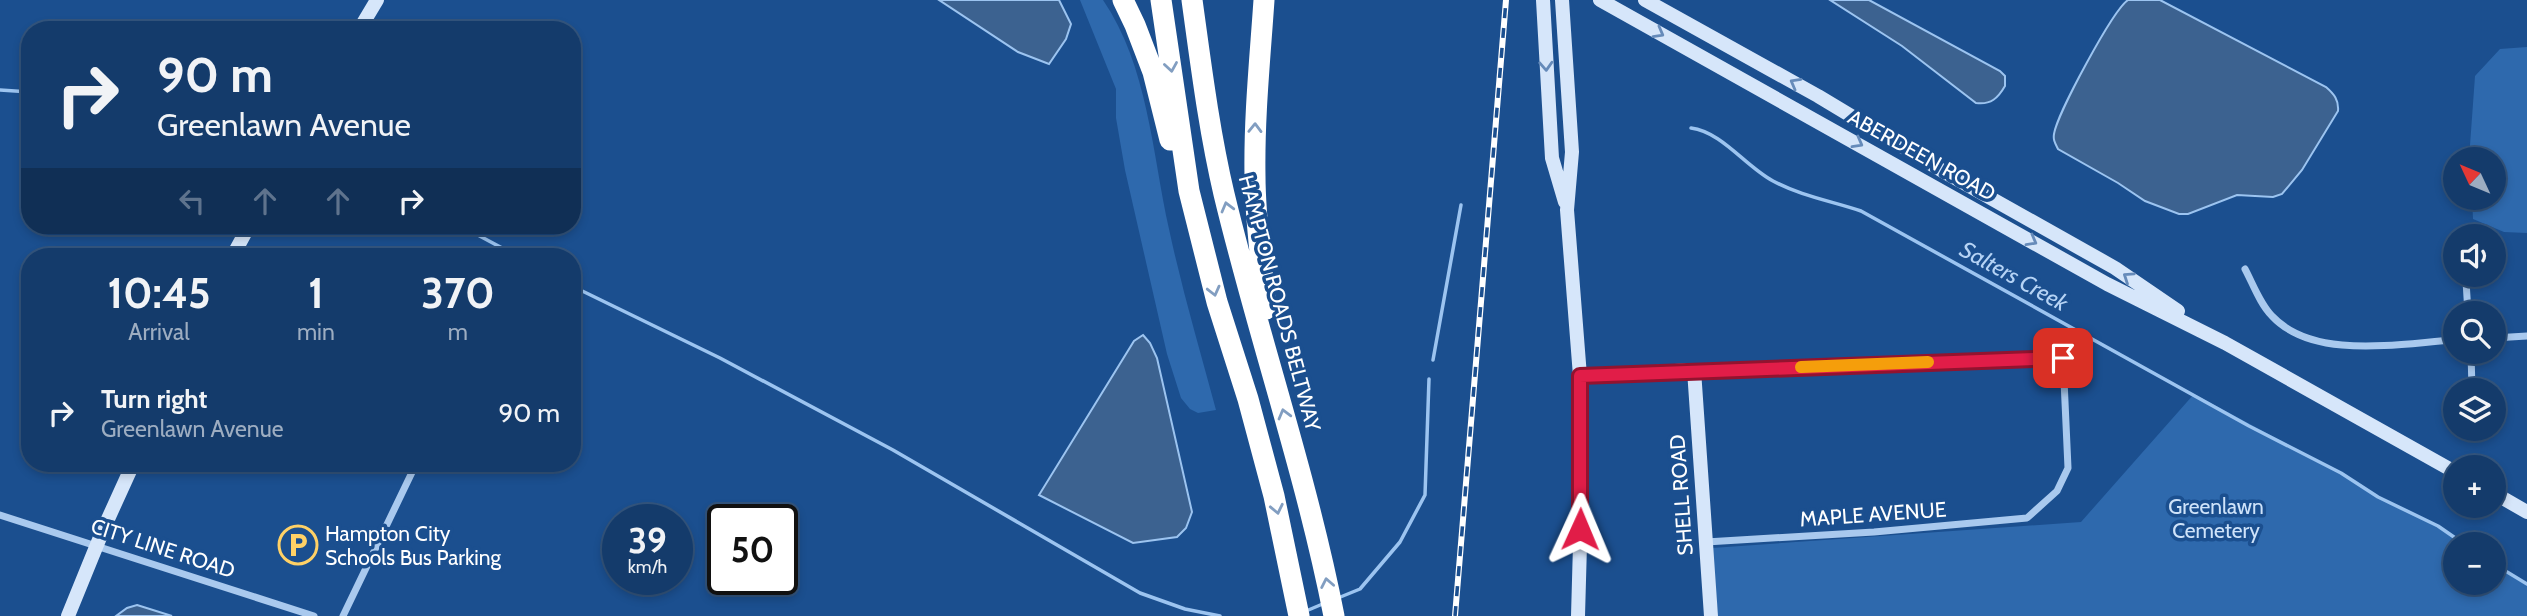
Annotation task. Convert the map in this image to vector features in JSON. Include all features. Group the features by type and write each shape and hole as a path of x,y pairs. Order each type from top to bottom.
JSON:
{"highway":[{"path":"1122,0 1153,72 1169,137 1189,191"},
{"path":"1161,0 1189,191 1217,302 1248,399 1299,616"},
{"name":"HAMPTON ROADS BELTWAY","path":"1192,0 1208,110 1224,193 1321,551 1334,616"},
{"path":"1264,0 1255,121 1255,177 1256,223 1271,367"}],"main road":[{"path":"364,21 377,0"},
{"path":"1543,0 1552,158 1567,210"},
{"path":"1562,0 1572,152 1567,210 1580,376 1581,509 1578,616"},
{"name":"ABERDEEN ROAD","path":"1600,0 2107,284 2225,343 2443,465"},
{"name":"ABERDEEN ROAD","path":"1645,0 1818,96 1946,173 2115,268 2225,343"},
{"path":"1580,376 1693,370"},
{"name":"SHELL ROAD","path":"1693,370 1711,616"},
{"path":"68,616 96,544 129,472"},
{"path":"2506,500 2527,512"}],"street":[{"path":"2245,269 2273,317 2311,340 2345,346 2443,341"},
{"path":"2506,338 2527,337"},
{"name":"MAPLE AVENUE","path":"1693,370 2063,358 2068,468 2062,484 2040,509 2027,519 1705,542"},
{"path":"343,616 412,472"},
{"name":"CITY LINE ROAD","path":"0,515 314,616"}],"green space":[{"path":"1080,0 1103,0 1130,53 1146,110 1180,275 1216,410 1198,413 1190,409 1181,398 1167,354 1125,170 1116,118 1116,89"},
{"path":"2527,47 2527,233 2506,232 2506,224 2485,224 2473,219 2473,210 2506,210 2506,147 2470,147 2475,76 2500,49"},
{"name":"Greenlawn Cemetery","path":"2194,394 2447,532 2443,532 2443,595 2506,595 2506,571 2527,584 2527,616 1718,616 1712,548 2081,522"}],"shaded area":[{"path":"939,0 1059,0 1071,24 1066,39 1049,64 1018,52"},
{"path":"1830,0 1869,0 2000,71 2005,76 2005,86 1994,100 1976,103 1902,46"},
{"path":"2128,0 2160,0 2326,87 2334,95 2338,111 2302,170 2282,194 2273,197 2237,195 2188,214 2179,214 2145,201 2058,149 2054,140 2057,123 2099,42"},
{"path":"1143,335 1157,358 1192,512 1186,528 1177,537 1133,543 1039,495 1134,341"},
{"path":"137,605 172,616 116,616"}],"waterway":[{"path":"0,90 21,91"},
{"name":"Salters Creek","path":"1691,128 1713,136 1773,181 1861,211 2249,426 2341,473 2378,497 2447,532"},
{"path":"1433,360 1461,205"},
{"path":"478,235 502,248"},
{"path":"581,290 720,358 893,450 1140,593 1185,609 1220,616"},
{"path":"1338,598 1360,589 1400,542 1425,495 1429,379"},
{"name":"Salters Creek","path":"2506,571 2527,584"},
{"path":"1306,611 1325,603"}],"railway":[{"path":"1455,616 1506,0"}],"slow traffic":[{"path":"1801,367 1928,362"}],"place":[{"name":"Hampton City Schools Bus Parking","path":"298,545"}],"route":[{"path":"1580,529 1580,376 2063,358"}]}
